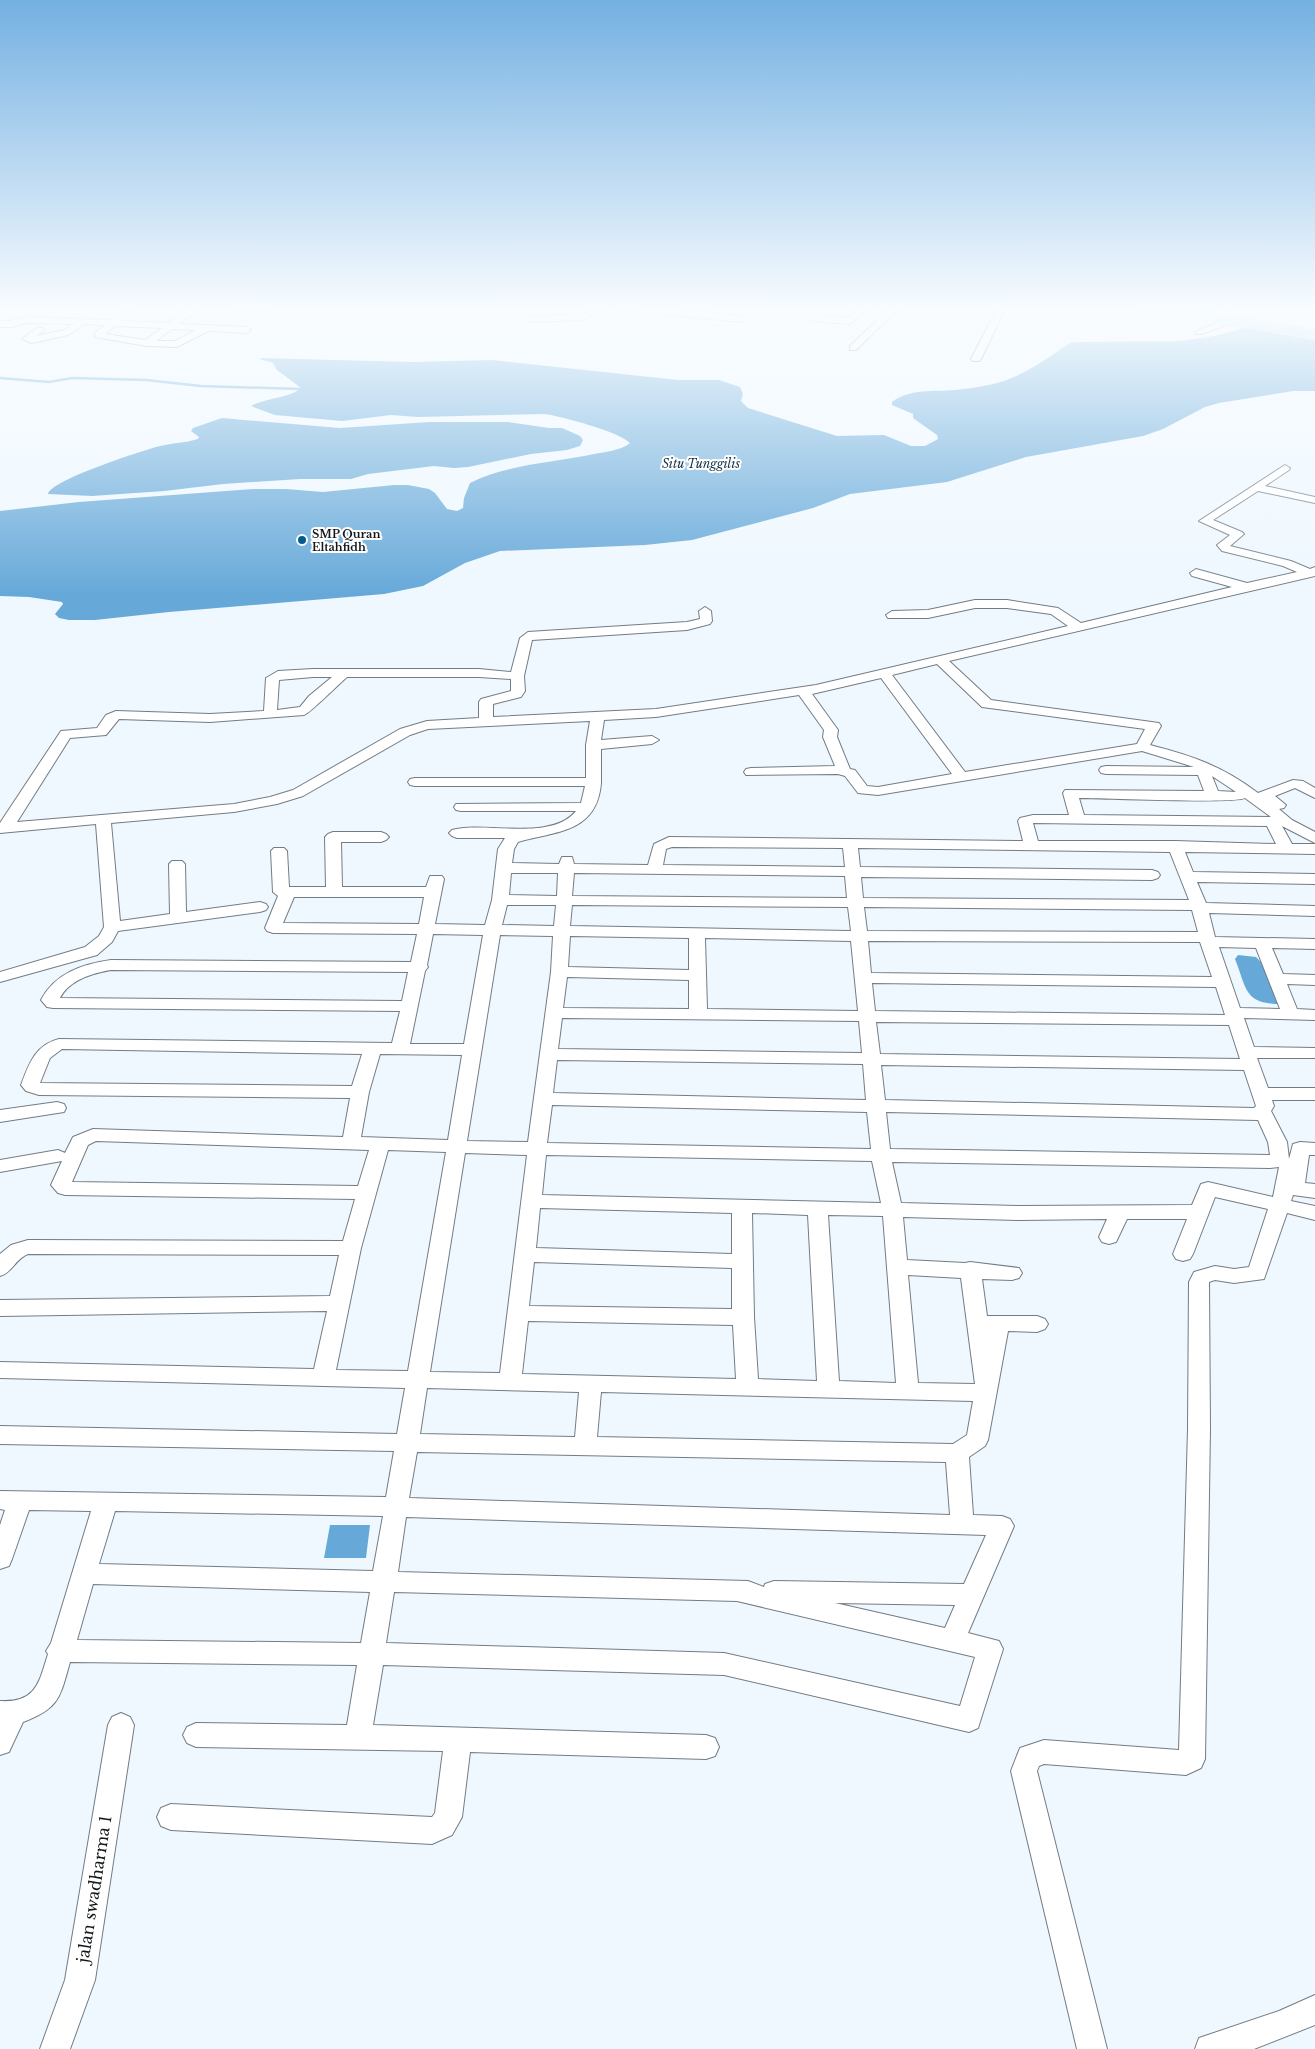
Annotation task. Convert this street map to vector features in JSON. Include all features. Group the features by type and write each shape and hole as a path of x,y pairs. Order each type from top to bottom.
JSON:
{"street":[{"path":"1285,468 1205,522 1238,534 1223,545 1226,548 1287,563 1313,573"},
{"path":"1256,487 1315,500"},
{"path":"1196,573 1249,587"},
{"path":"3,828 234,808 272,801 298,793 405,732 427,726 656,713 803,691 1313,573"},
{"path":"892,615 928,614 970,605 1008,604 1054,611 1080,627"},
{"path":"486,722 486,702 518,692 517,676 526,638 532,635 688,626 706,621 704,611"},
{"path":"940,660 987,704 1154,726 1142,747"},
{"path":"3,828 66,734 101,732 113,715 116,714 210,718 304,711 314,699 344,673"},
{"path":"270,715 274,677 280,675 479,673 517,676"},
{"path":"884,673 960,776"},
{"path":"803,691 831,730 830,737 844,771"},
{"path":"358,1737 492,931 500,900 506,849 509,842 570,823 580,816 587,807 594,782 593,745 597,717"},
{"path":"593,745 652,740"},
{"path":"751,772 844,771 850,773 860,787 870,792 1142,747 1188,759 1209,768 1247,792 1287,822 1315,838"},
{"path":"1106,770 1203,771 1214,796"},
{"path":"415,782 594,782"},
{"path":"1315,794 1298,784 1293,784 1264,795 1315,825"},
{"path":"1078,819 1070,794 1239,796"},
{"path":"461,807 587,807"},
{"path":"1032,846 1025,821 1078,819 1272,822 1286,848"},
{"path":"0,977 91,951 106,939 112,927 103,820"},
{"path":"457,833 531,834"},
{"path":"334,892 333,837 381,836"},
{"path":"655,869 659,847 669,842 1315,849"},
{"path":"850,843 851,872 868,1016 881,1156 892,1210 908,1391"},
{"path":"367,1194 65,1188 61,1185 80,1141 93,1135 537,1149 1279,1161 1281,1153 1278,1143 1261,1103 1248,1058 1208,940 1200,907 1175,846"},
{"path":"279,851 282,892 334,892 434,886 420,967 400,1049"},
{"path":"176,864 178,918"},
{"path":"505,868 567,864 655,869 1152,875"},
{"path":"510,1381 542,1099 559,972 566,900 567,864"},
{"path":"1187,876 1315,879"},
{"path":"288,892 273,928 697,932 1208,940 1315,944"},
{"path":"500,900 855,902 1200,907 1315,911"},
{"path":"112,927 260,907"},
{"path":"697,932 698,1013"},
{"path":"1262,943 1291,1014"},
{"path":"410,1006 67,1003 50,1000 57,988 72,978 111,964 420,967"},
{"path":"559,972 698,975"},
{"path":"863,978 1222,982"},
{"path":"1277,979 1315,980"},
{"path":"553,1013 868,1016 1315,1015"},
{"path":"360,1092 39,1089 30,1085 43,1053 50,1047 59,1044 473,1050"},
{"path":"351,1142 360,1092 372,1049"},
{"path":"548,1054 872,1061 1248,1058 1315,1053"},
{"path":"1261,1103 1315,1094"},
{"path":"542,1099 1259,1114 1261,1103"},
{"path":"0,1116 57,1108"},
{"path":"323,1377 351,1248 380,1144"},
{"path":"1315,1149 1300,1148 1294,1189 1315,1191"},
{"path":"0,1166 58,1156"},
{"path":"1092,2049 1024,1771 1029,1757 1044,1752 1186,1763 1192,1759 1199,1429 1199,1282 1201,1277 1215,1273 1234,1276 1257,1274 1280,1204 1289,1165"},
{"path":"1183,1254 1208,1189 1315,1213"},
{"path":"531,1200 892,1210 1120,1213 1199,1212"},
{"path":"742,1206 746,1387"},
{"path":"818,1208 828,1389"},
{"path":"1109,1238 1120,1213"},
{"path":"0,1269 10,1253 28,1247 351,1248"},
{"path":"525,1255 742,1261"},
{"path":"898,1267 970,1269 1012,1273"},
{"path":"0,1435 957,1453 977,1440 987,1393 988,1322 970,1269"},
{"path":"0,1308 340,1303"},
{"path":"518,1313 743,1317"},
{"path":"988,1322 1037,1324"},
{"path":"0,1370 987,1393"},
{"path":"585,1447 591,1383"},
{"path":"957,1453 962,1524"},
{"path":"0,1559 10,1500 396,1507 1002,1526 970,1595 952,1640"},
{"path":"0,1743 6,1714 36,1704 48,1694 106,1502"},
{"path":"84,1574 970,1595"},
{"path":"60,1651 372,1654 724,1664 969,1720 990,1649 738,1591"},
{"name":"jalan swadharma 1","path":"55,2049 80,1980 121,1725"},
{"path":"196,1735 358,1737 706,1747"},
{"path":"171,1817 432,1832 442,1826 448,1817 458,1740"},
{"path":"1210,2049 1281,2025 1315,2010"}],"water":[{"name":"Situ Tunggilis","path":"260,403 743,403 748,408 837,436 884,435 911,446 925,446 938,439 937,435 913,418 913,414 892,405 892,403 1221,403 1205,407 1163,429 1143,436 1026,457 947,482 850,494 813,508 692,540 645,545 500,551 465,563 423,586 384,594 95,620 59,618 55,614 63,604 62,602 29,597 0,596 0,511 79,502 253,489 323,492 408,485 429,489 435,493 447,509 457,511 463,508 464,498 470,483 484,477 514,468 613,450 630,443 615,434 576,421 544,414 418,417 391,415 342,421 275,415 251,406"},
{"path":"222,418 340,428 429,422 508,422 562,428 580,436 583,440 580,446 567,450 531,454 468,467 434,466 368,474 351,479 300,479 223,484 164,491 92,496 48,494 53,488 64,481 115,460 156,447 198,439 199,437 191,431 193,428"},
{"path":"1238,955 1256,957 1263,964 1281,1004 1269,1003 1253,998 1245,986 1235,959"},
{"path":"330,1525 370,1525 366,1558 324,1558"}],"place":[{"name":"SMP Quran Eltahfidh","path":"302,540"}]}
